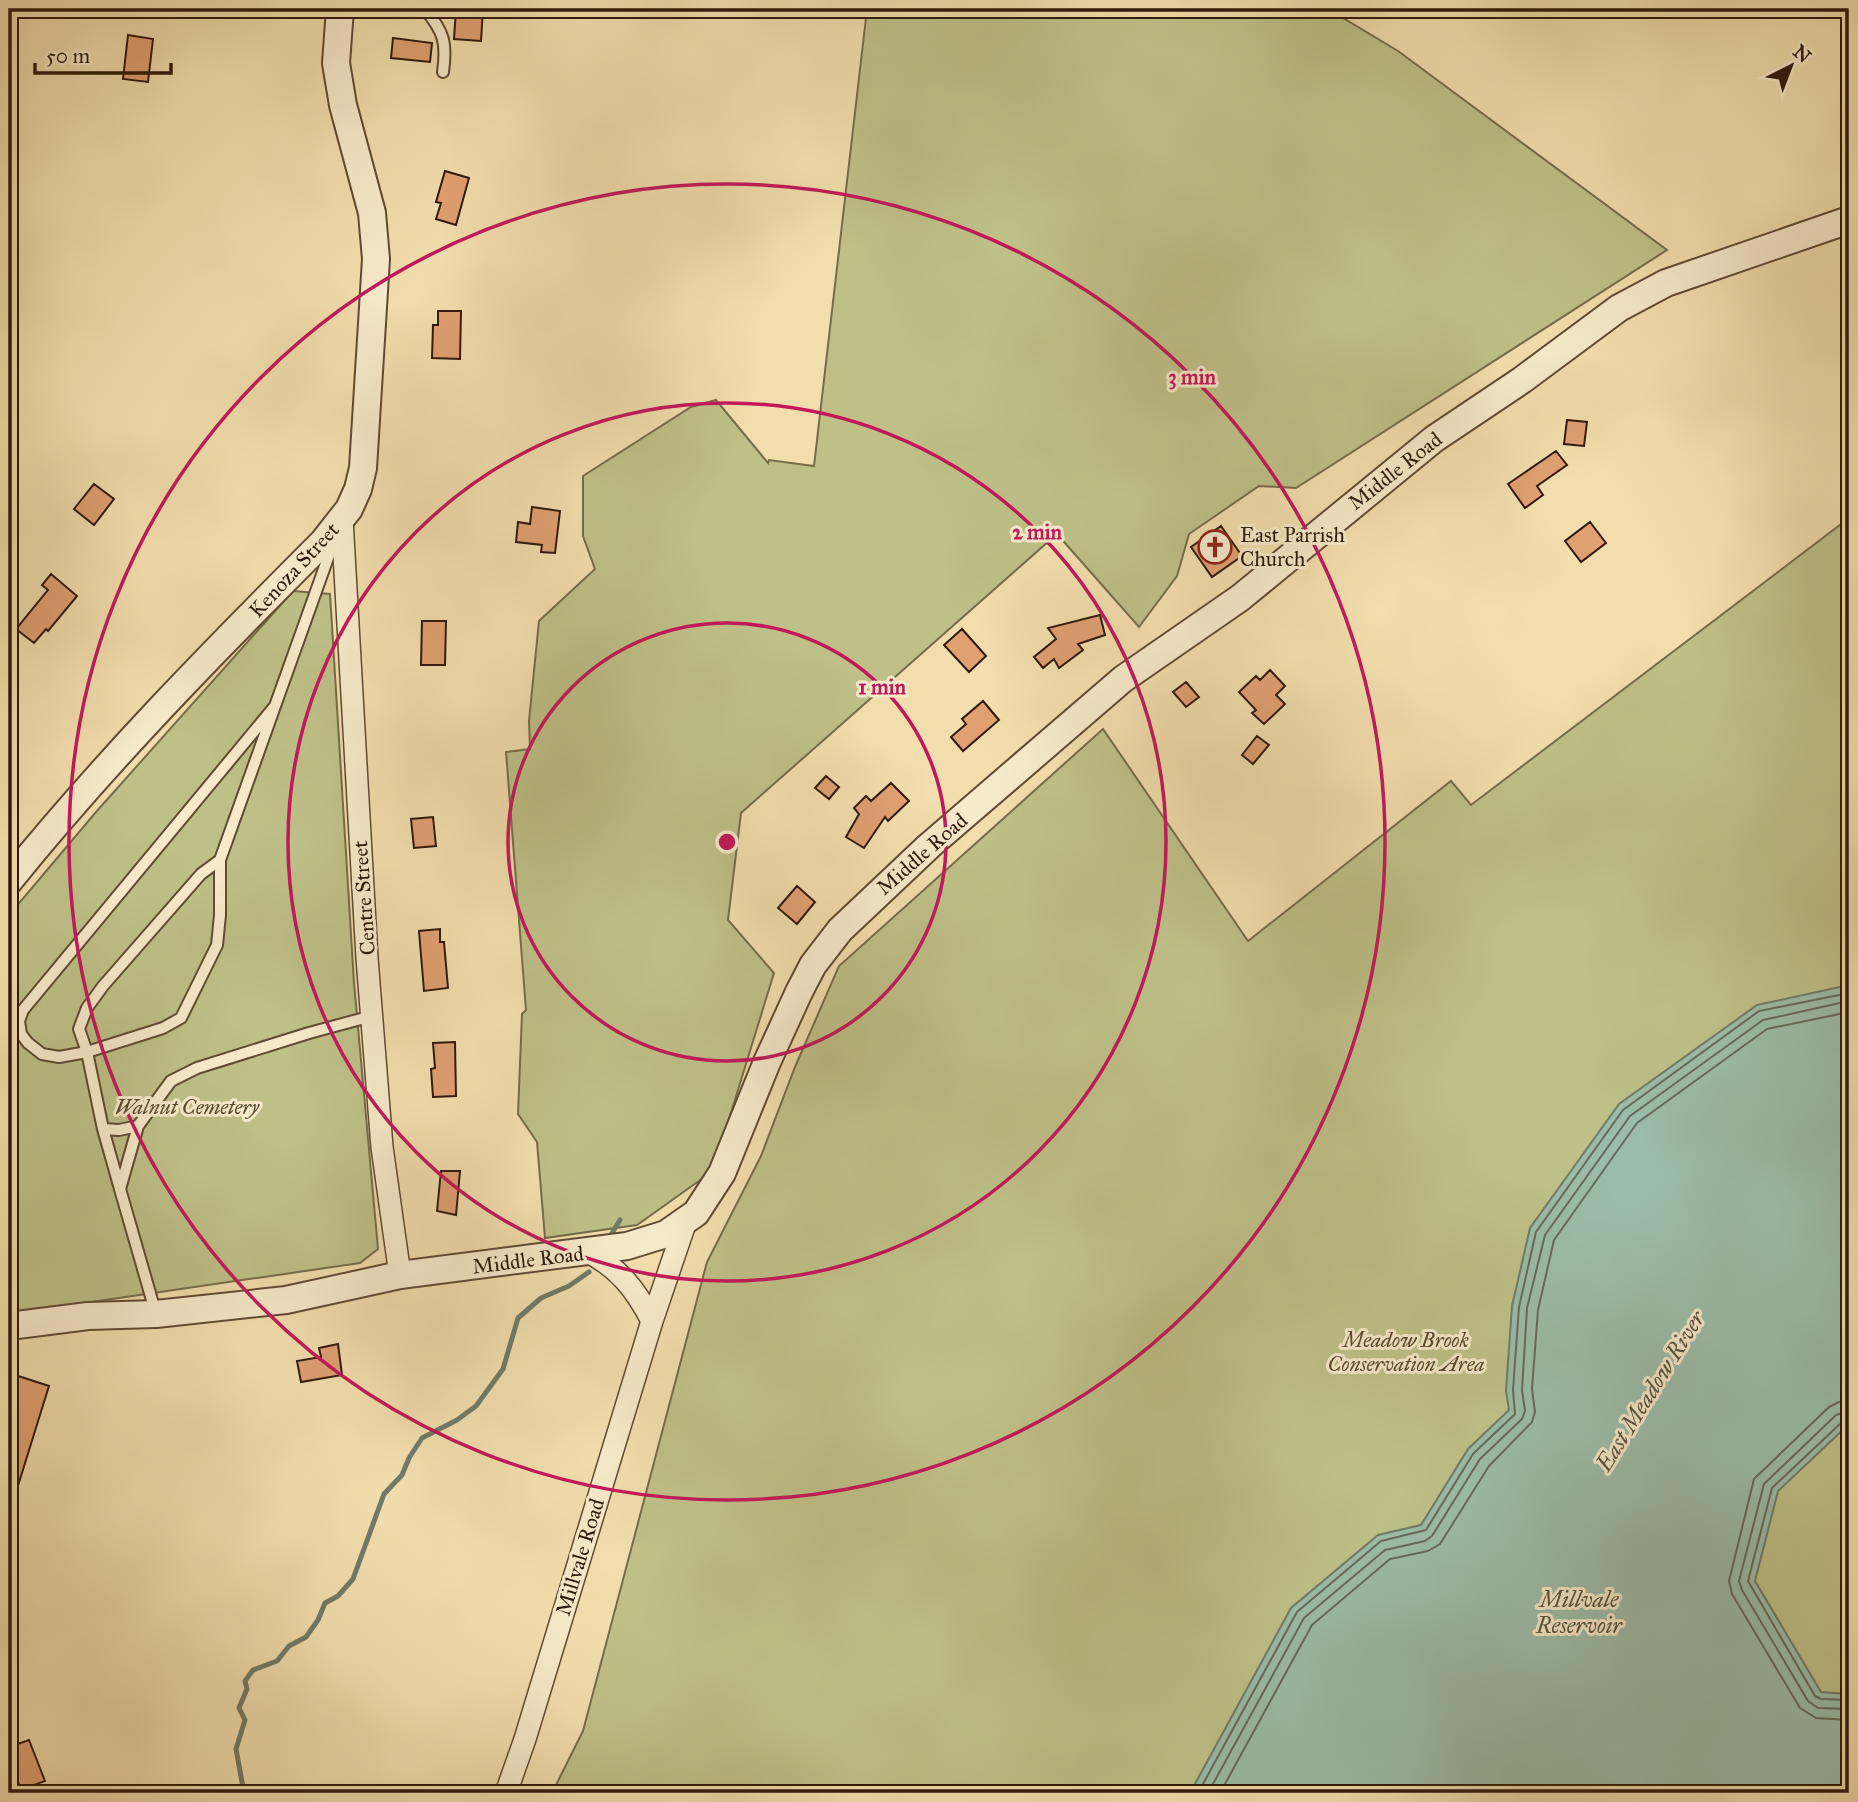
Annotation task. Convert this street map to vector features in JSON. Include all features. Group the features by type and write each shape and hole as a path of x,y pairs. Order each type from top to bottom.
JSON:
{"street":[{"name":"Kenoza Street","path":"9,881 78,798 323,542 342,519 358,489 363,468 376,258 372,213 343,105 336,63 340,9"},
{"name":"Middle Road","path":"9,1326 88,1316 156,1314 286,1300 400,1275 588,1252 647,1241 666,1234 686,1221 705,1202 722,1173 767,1062 813,965 855,913 929,846 1123,680 1240,598 1434,439 1522,380 1619,308 1666,283 1849,220"},
{"name":"Centre Street","path":"342,519 346,617 382,1147 400,1275"},
{"name":"Millvale Road","path":"506,1793 525,1739 652,1321 686,1221"},
{"path":"588,1252 606,1261 630,1284 652,1321"}],"lane":[{"path":"425,9 439,25 446,47 443,72"},
{"path":"275,706 23,1010 19,1021 21,1034 27,1043 42,1054 59,1058 87,1052 163,1028 181,1018 217,945 220,859 275,706 342,519"},
{"path":"156,1314 103,1129 87,1052 79,1029 87,1008 103,986 201,874 220,859"},
{"path":"120,1189 138,1126 171,1081 197,1068 372,1016"},
{"path":"103,1129 119,1130 138,1126"}],"green space":[{"path":"867,9 1328,9 1398,51 1667,250 1296,488 1259,486 1189,534 1177,576 1139,627 1057,534 741,813 728,920 774,973 713,1171 637,1225 545,1238 537,1142 518,1114 522,1014 526,1010 506,752 530,749 529,721 539,621 595,569 583,536 583,476 691,407 716,400 768,463 769,460 814,466"},
{"name":"Meadow Brook Conservation Area","path":"1849,518 1849,1793 552,1793 583,1731 707,1262 761,1156 795,1067 839,966 1103,729 1248,941 1451,781 1471,805"},
{"name":"Walnut Cemetery","path":"293,591 330,594 354,983 378,1249 360,1263 9,1314 9,915 96,812"}],"water":[{"name":"Millvale Reservoir","path":"1849,985 1849,1424 1778,1491 1755,1581 1821,1692 1849,1694 1849,1793 1190,1793 1291,1608 1378,1535 1421,1525 1468,1449 1509,1410 1506,1391 1512,1306 1530,1228 1619,1104 1757,1005"}],"building":[{"path":"456,9 483,9 481,41 454,39"},
{"path":"128,35 153,39 148,82 123,79"},
{"path":"393,38 432,43 430,62 391,58"},
{"path":"445,171 469,178 456,225 436,219 441,203 436,202"},
{"path":"438,311 461,311 460,359 432,358 433,325 438,325"},
{"path":"1567,420 1587,422 1584,446 1564,444"},
{"path":"1556,451 1567,465 1537,486 1543,495 1525,508 1508,484"},
{"path":"94,484 114,499 94,525 74,509"},
{"path":"532,507 560,511 555,553 541,552 542,545 516,542 518,522 530,524"},
{"path":"1590,522 1606,543 1581,562 1565,541"},
{"path":"1221,526 1242,556 1212,577 1191,547"},
{"path":"51,574 77,596 48,631 46,629 34,643 16,629 48,590 42,585"},
{"path":"1100,615 1105,635 1078,644 1083,650 1059,668 1054,659 1043,668 1034,657 1056,639 1048,628"},
{"path":"422,621 446,621 445,665 421,665"},
{"path":"962,629 986,656 969,672 944,645"},
{"path":"1270,670 1285,686 1276,695 1285,704 1264,724 1252,713 1256,710 1239,692 1256,676 1260,680"},
{"path":"1186,682 1199,697 1186,707 1173,692"},
{"path":"983,701 999,720 963,751 951,737 966,724 962,719"},
{"path":"1257,736 1269,745 1253,764 1242,755"},
{"path":"826,776 839,787 829,799 815,788"},
{"path":"891,783 909,801 888,821 885,817 864,848 846,837 859,814 854,808 866,796 871,801"},
{"path":"433,817 436,846 414,848 411,819"},
{"path":"797,886 815,902 797,924 778,908"},
{"path":"440,929 440,942 444,942 448,988 424,991 419,931"},
{"path":"455,1042 456,1096 433,1097 433,1043"},
{"path":"441,1171 460,1171 456,1215 437,1211"},
{"path":"338,1344 342,1375 301,1382 297,1361 321,1357 319,1348"},
{"path":"9,1373 49,1386 12,1505 9,1504"},
{"path":"29,1740 45,1781 21,1790 9,1758 9,1747"}],"waterway":[{"path":"609,1238 620,1220"},
{"path":"244,1793 236,1749 245,1720 239,1708 247,1689 245,1681 253,1670 277,1661 289,1646 306,1637 318,1620 325,1603 338,1596 353,1579 384,1494 402,1475 422,1438 457,1420 476,1406 503,1369 518,1318 541,1298 569,1286 589,1272"}],"place":[{"name":"East Parrish Church","path":"1215,547"}],"water label":[{"name":"East Meadow River","path":"1650,1391"}]}
